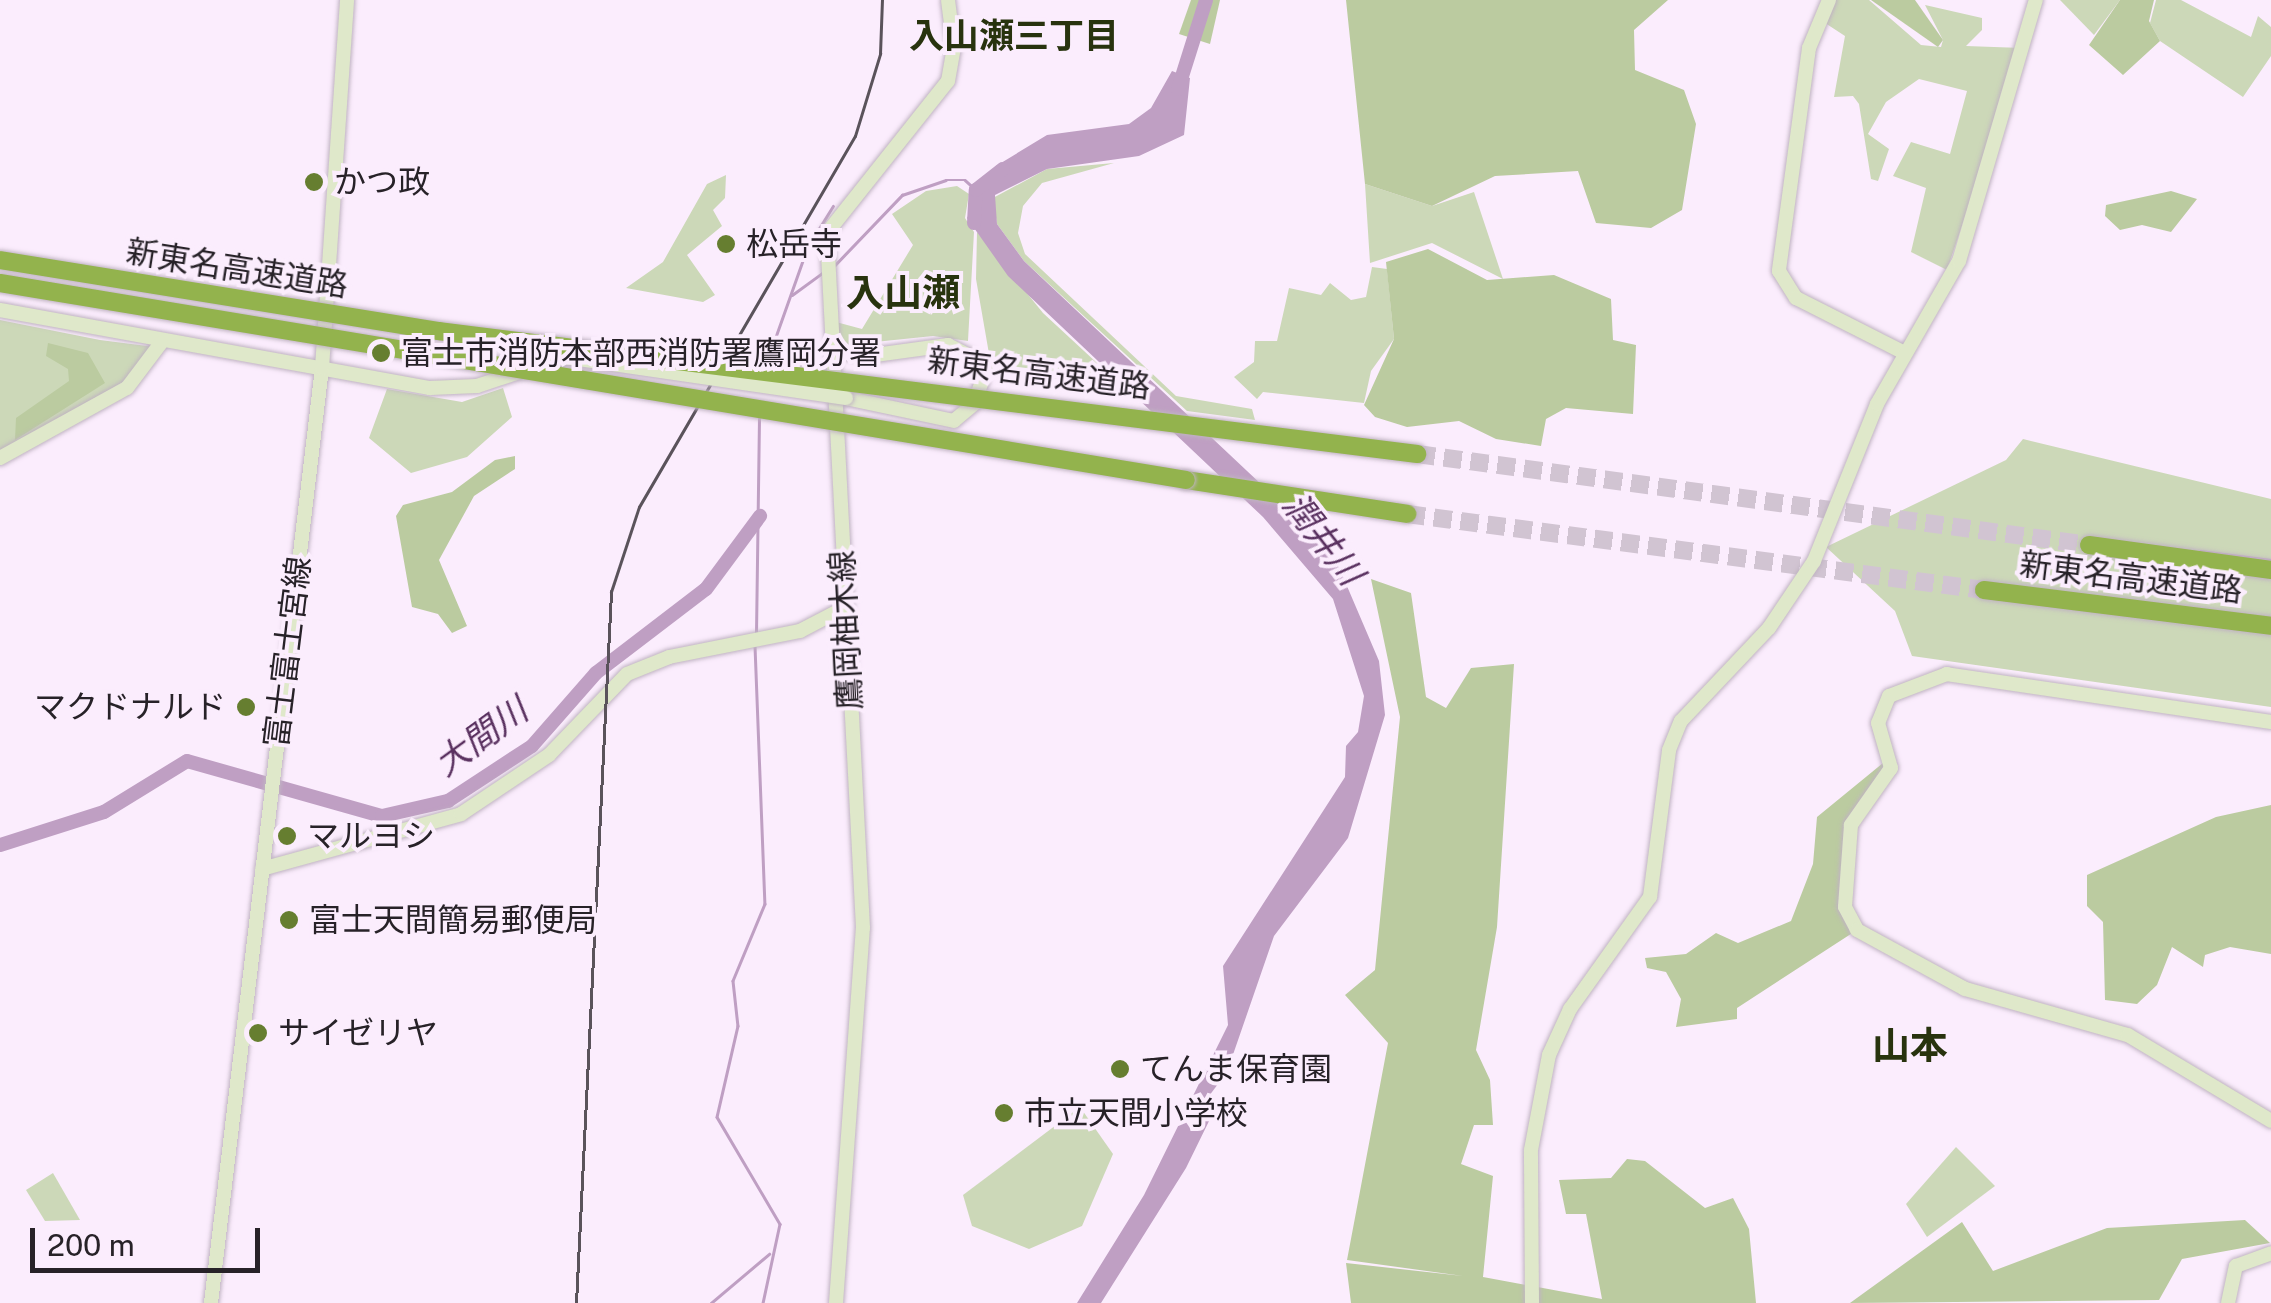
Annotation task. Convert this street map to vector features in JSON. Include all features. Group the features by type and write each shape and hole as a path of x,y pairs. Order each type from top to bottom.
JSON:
{"highway":[{"name":"新東名高速道路","path":"0,260 438,331 1418,454"},
{"name":"新東名高速道路","path":"0,283 1408,514"},
{"name":"新東名高速道路","path":"2089,544 2271,570"},
{"name":"新東名高速道路","path":"1984,590 2271,626"}],"street":[{"name":"富士富士宮線","path":"211,1303 322,368 347,0"},
{"name":"鷹岡柚木線","path":"836,1303 863,928 832,351 830,226 948,81 954,61 948,0"},
{"path":"1829,0 1809,48 1778,272 1796,298 1905,353"},
{"path":"1532,1303 1531,1150 1540,1086 1570,1008 1650,897 1675,732 1697,697 1769,628 1814,561 1905,353 1965,245 2036,0"},
{"path":"0,310 161,343 453,388 564,357 846,398 954,421 974,404 982,381 973,358 948,345 875,356 832,351"},
{"path":"0,458 127,388 161,343"},
{"path":"262,869 461,814 549,755 627,674 669,656 756,640 846,607"},
{"path":"2271,722 1947,674 1888,696 1878,723 1890,768 1850,825 1845,907 1857,930 1965,989 2128,1034 2271,1121"},
{"path":"2228,1303 2236,1266 2271,1254"}],"green space":[{"path":"1191,0 1220,0 1210,44 1179,34"},
{"path":"1346,0 1668,0 1634,30 1635,70 1684,90 1696,124 1682,210 1651,228 1596,223 1578,171 1495,176 1432,206 1365,184"},
{"path":"1831,0 1869,0 1921,45 1941,47 1943,40 1925,5 1982,18 1982,30 1966,46 2022,48 1947,270 1911,252 1926,188 1893,176 1911,142 1950,154 1967,91 1919,79 1886,102 1868,134 1889,149 1878,181 1871,179 1859,104 1853,96 1834,97 1845,36 1822,21"},
{"path":"1871,0 1915,0 1943,40 1938,47"},
{"path":"2060,0 2120,0 2094,35"},
{"path":"2120,0 2154,0 2149,21 2160,41 2123,75 2089,45"},
{"path":"2156,0 2181,0 2251,37 2258,16 2271,27 2271,56 2243,97 2160,41 2150,23"},
{"path":"1114,163 1042,183 1023,206 1018,233 1025,254 1176,396 1252,409 1255,420 1187,411 1024,261 997,224 993,198 1047,169"},
{"path":"726,175 725,198 713,210 722,226 687,255 715,295 703,302 626,288 663,262 707,184"},
{"path":"1365,184 1432,206 1474,192 1503,279 1432,243 1370,263"},
{"path":"957,186 969,194 965,218 974,232 968,341 933,336 836,346 836,322 862,329 913,245 892,214 926,191"},
{"path":"2171,191 2197,199 2171,232 2142,225 2120,230 2105,216 2106,205"},
{"path":"977,232 1043,313 1138,401 1092,383 992,371 976,279"},
{"path":"1428,249 1487,280 1554,275 1611,299 1613,340 1636,345 1633,414 1566,408 1546,419 1541,446 1496,439 1459,421 1407,427 1375,417 1364,405 1394,339 1386,262"},
{"path":"1372,267 1387,269 1394,339 1371,371 1364,403 1263,392 1257,399 1234,377 1254,362 1255,341 1277,341 1289,288 1321,295 1330,283 1351,300 1366,297"},
{"path":"0,320 155,347 141,372 0,452"},
{"path":"48,343 88,353 105,383 15,440 16,418 69,381 68,369 46,356"},
{"path":"503,388 512,417 467,457 411,473 369,438 387,389 462,402"},
{"path":"2023,439 2271,499 2271,707 1912,656 1895,611 1826,547 2006,460"},
{"path":"515,456 515,469 474,496 439,560 467,626 452,633 438,614 412,607 396,516 403,505 452,492 495,460"},
{"path":"1371,579 1411,593 1426,697 1446,708 1471,668 1514,664 1497,927 1476,1050 1490,1080 1493,1125 1474,1125 1461,1164 1493,1176 1483,1277 1602,1299 1586,1214 1566,1214 1559,1180 1611,1178 1627,1159 1645,1161 1705,1208 1733,1198 1749,1229 1756,1303 1351,1303 1346,1263 1463,1276 1347,1260 1388,1043 1345,995 1375,970 1400,717"},
{"path":"1883,763 1887,773 1851,825 1845,907 1857,930 1737,1008 1737,1019 1676,1027 1681,999 1666,972 1647,968 1645,958 1686,954 1716,933 1738,943 1791,921 1813,864 1817,817"},
{"path":"2271,805 2271,954 2230,947 2205,955 2203,967 2172,947 2157,985 2137,1004 2105,1000 2103,922 2087,906 2087,875 2216,817"},
{"path":"1080,1107 1113,1154 1082,1226 1029,1249 972,1226 963,1195"},
{"path":"1956,1147 1995,1186 1927,1237 1906,1204"},
{"path":"53,1173 80,1220 45,1221 26,1190"},
{"path":"2245,1220 2270,1243 2182,1259 2159,1300 1850,1303 1962,1222 1993,1271 2107,1228"}],"shaded area":[{"path":"1172,71 1190,78 1184,135 1139,156 1047,169 995,195 997,224 1024,261 1332,551 1379,661 1385,715 1348,838 1274,936 1227,1072 1203,1104 1211,1117 1186,1168 1101,1303 1077,1303 1144,1195 1228,1025 1223,966 1345,777 1346,746 1358,732 1364,696 1333,599 1263,517 1008,276 967,218 996,166 1047,135 1129,124 1151,108"}],"waterway":[{"name":"潤井川","path":"1178,89 1206,0"},
{"name":"潤井川","path":"974,223 976,190 1003,169"},
{"path":"833,267 902,195 946,180 965,180 976,190"},
{"path":"766,364 807,248 833,206"},
{"path":"792,295 822,273"},
{"name":"大間川","path":"756,633 759,416"},
{"name":"大間川","path":"0,845 104,812 187,761 382,816 448,801 532,746 596,673 706,589 760,516"},
{"path":"2200,551 2271,560"},
{"path":"755,646 765,904 733,981 738,1026 717,1117 780,1224 763,1303"},
{"path":"711,1303 769,1254"}],"tunnel":[{"path":"1417,454 2089,545"},
{"path":"1407,514 1984,590"}],"railway":[{"path":"576,1303 611,592 639,507 855,136 880,54 882,0"}],"place":[{"name":"かつ政","path":"314,182"},
{"name":"松岳寺","path":"726,244"},
{"name":"富士市消防本部西消防署鷹岡分署","path":"381,353"},
{"name":"マクドナルド","path":"246,707"},
{"name":"マルヨシ","path":"287,836"},
{"name":"富士天間簡易郵便局","path":"289,920"},
{"name":"サイゼリヤ","path":"258,1033"},
{"name":"てんま保育園","path":"1120,1069"},
{"name":"市立天間小学校","path":"1004,1113"}],"district":[{"name":"入山瀬三丁目","path":"1014,36"},
{"name":"入山瀬","path":"903,293"},
{"name":"山本","path":"1910,1046"}]}
